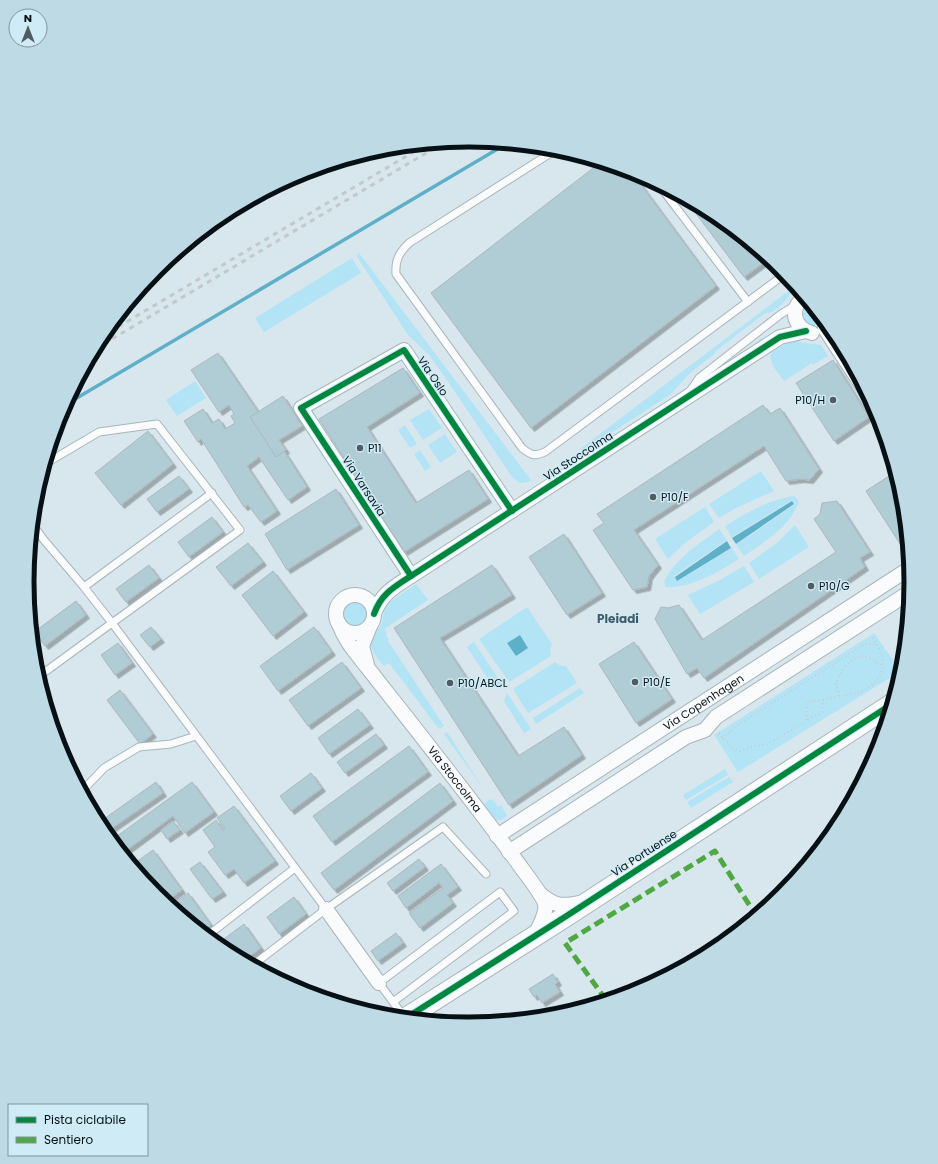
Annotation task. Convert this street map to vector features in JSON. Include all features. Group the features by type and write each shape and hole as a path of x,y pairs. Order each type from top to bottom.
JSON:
{"street":[{"path":"799,306 798,324 806,331"},
{"name":"Via Stoccolma","path":"780,337 799,306"},
{"name":"Via Stoccolma","path":"367,667 362,646 378,603 392,589 780,337 806,331 813,333 823,330"},
{"name":"Via Oslo","path":"301,408 404,350 512,511"},
{"name":"Via Varsavia","path":"301,408 411,576"},
{"name":"Via Copenhagen","path":"497,836 904,572"},
{"name":"Via Stoccolma","path":"363,597 392,589"},
{"path":"351,596 363,597 371,604 372,620 365,630 354,633 348,632 339,624 336,613 341,602 351,596"},
{"name":"Via Copenhagen","path":"509,852 686,738 705,730 714,729 716,718 723,713 903,596"},
{"name":"Via Stoccolma","path":"339,624 343,636 349,645 497,836 539,894 545,904 541,923 534,937"},
{"path":"699,705 707,711 714,729"},
{"name":"Via Portuense","path":"413,1013 592,900 885,709"},
{"path":"686,713 687,722 690,728 696,733"},
{"name":"Via Stoccolma","path":"539,894 549,902 562,905 592,900"},
{"path":"326,909 379,983"}],"lane":[{"path":"549,154 409,243 397,257 395,266 396,274 522,448 531,454 539,455 545,452 780,278"},
{"path":"667,195 748,302"},
{"path":"685,398 699,378 781,314 799,306"},
{"path":"43,673 240,530 157,424 99,432 52,460"},
{"path":"84,587 212,493"},
{"path":"37,531 112,623 326,909"},
{"path":"86,787 104,768 139,747 171,744 196,736"},
{"path":"257,962 326,909 443,827 486,874"},
{"path":"211,933 295,868"},
{"path":"393,1002 514,911 500,892 379,983 393,1002 400,1011"}],"path":[{"path":"807,721 806,709 808,703 812,700 823,700 831,697 860,692 875,681 881,672 883,661 871,636"},
{"path":"722,738 739,724 865,644 876,644"},
{"path":"839,696 836,683 843,670 852,660 863,656 883,666"},
{"path":"714,729 733,749 740,751 767,744 807,721 811,716 817,716 822,712 823,700"}],"shaded area":[{"path":"359,253 531,480 520,483 512,477 429,355 408,335 356,255"},
{"path":"352,258 361,273 264,332 255,318"},
{"path":"791,289 793,291 779,307 765,313 716,351 690,373 671,394 585,450 580,449"},
{"path":"805,306 819,324 811,326 808,324 803,319 801,310"},
{"path":"793,339 803,343 821,345 828,356 813,365 812,363 784,381 772,363 771,355 772,352"},
{"path":"195,381 206,398 177,416 166,400"},
{"path":"429,409 442,428 423,440 410,420"},
{"path":"405,425 417,444 410,448 398,430"},
{"path":"445,434 457,452 440,463 428,445"},
{"path":"420,450 431,467 425,471 414,454"},
{"path":"761,471 774,491 736,508 719,518 709,504"},
{"path":"794,496 799,501 795,510 784,526 744,556 736,545 795,504 792,500 732,537 725,526 766,504"},
{"path":"792,501 794,504 736,544 732,538"},
{"path":"705,507 714,522 685,543 668,559 655,539"},
{"path":"795,525 809,547 759,579 749,563 778,542"},
{"path":"719,529 727,540 674,576 677,581 732,548 739,559 704,579 676,587 666,587 664,582 674,566 688,552"},
{"path":"727,541 731,548 677,581 675,577"},
{"path":"744,566 754,582 700,614 688,595 720,580"},
{"path":"416,584 428,600 384,629 387,633 388,641 444,726 439,729 389,663 384,666 378,659 373,652 371,643 373,635 381,625 387,604"},
{"path":"355,602 364,605 367,614 364,623 355,626 346,623 343,614 346,605"},
{"path":"527,607 552,644 550,650 551,656 509,682 479,639"},
{"path":"874,633 896,664 894,675 738,772 714,735"},
{"path":"520,635 528,648 516,656 507,643"},
{"path":"474,642 503,686 499,688 492,685 467,647"},
{"path":"555,662 559,665 566,666 577,683 528,713 513,689"},
{"path":"580,688 584,693 536,724 533,718"},
{"path":"507,693 531,729 524,733 504,701"},
{"path":"447,732 483,788 444,734"},
{"path":"725,769 728,775 686,800 683,795"},
{"path":"729,777 733,782 691,808 687,802"},
{"path":"490,799 494,801 498,807 501,805 507,816 501,820 496,820 484,804"}],"building":[{"path":"596,166 639,182 716,286 531,428 431,293"},
{"path":"692,209 734,237 764,262 744,277"},
{"path":"218,353 259,413 270,424 277,440 307,487 288,500 259,457 247,466 277,511 261,522 248,505 244,507 201,439 198,442 184,421 203,409 212,423 219,419 225,429 235,423 231,416 234,414 229,405 219,412 191,370"},
{"name":"P10/H","path":"833,360 869,417 834,441 796,383"},
{"name":"P11","path":"403,368 420,393 367,427 416,503 469,470 488,499 404,552 319,419"},
{"path":"283,396 302,426 279,440 286,450 276,457 250,417"},
{"name":"P10/F","path":"763,405 770,414 780,408 819,469 810,480 801,479 786,481 764,446 634,530 658,565 649,576 647,587 633,590 593,530 604,523 597,514"},
{"path":"148,431 173,464 121,505 95,473"},
{"path":"890,475 896,497 902,547 866,491"},
{"path":"179,476 189,489 157,512 147,499"},
{"path":"336,489 359,525 287,570 265,534"},
{"name":"P10/G","path":"837,501 870,552 860,558 865,567 704,678 697,668 687,674 655,619 661,607 668,608 679,605 702,640 836,552 814,519 820,514 822,503"},
{"path":"212,517 223,532 189,557 178,542"},
{"path":"564,534 602,593 567,615 529,557"},
{"path":"248,543 263,562 231,586 216,567"},
{"path":"149,565 159,578 126,602 116,589"},
{"name":"P10/ABCL","path":"492,565 512,595 440,638 518,756 564,727 582,755 509,805 394,628"},
{"path":"273,571 304,612 273,636 242,595"},
{"path":"76,601 86,615 45,646 38,637 37,630"},
{"path":"151,627 161,639 150,647 140,635"},
{"path":"314,627 332,652 278,691 260,666"},
{"name":"P10/E","path":"634,642 672,699 636,723 599,664"},
{"path":"118,643 132,663 115,675 101,655"},
{"path":"342,662 361,688 308,726 289,700"},
{"path":"120,690 153,734 140,744 107,700"},
{"path":"358,709 370,725 329,754 318,738"},
{"path":"376,734 384,745 345,773 337,762"},
{"path":"409,746 428,772 332,842 313,816"},
{"path":"311,773 322,788 291,811 280,796"},
{"path":"156,782 163,793 111,829 104,819"},
{"path":"192,782 214,812 185,833 173,816 127,850 116,837"},
{"path":"440,783 453,801 334,890 321,873"},
{"path":"234,806 275,861 244,883 234,869 225,875 208,852 215,847 203,830 216,820 223,830 225,829 217,818"},
{"path":"173,821 180,830 167,839 161,830"},
{"path":"153,850 182,890 170,898 136,862"},
{"path":"419,859 425,867 393,891 387,883"},
{"path":"200,862 223,892 212,899 190,869"},
{"path":"441,864 458,887 447,895 453,903 420,928 409,913 443,888 439,883 406,908 398,896"},
{"path":"188,893 211,925 206,929 175,903"},
{"path":"294,897 306,914 279,934 267,917"},
{"path":"244,924 261,948 248,957 222,940"},
{"path":"396,933 403,943 378,961 371,951"},
{"path":"553,974 558,982 555,984 560,992 542,1003 537,995 534,997 529,989"}],"waterway":[{"path":"75,399 499,148"}],"railway":[{"path":"105,343 433,149"},
{"path":"116,328 416,151"}],"marked path":[{"path":"603,996 565,943 715,851 753,911"}],"cycle path":[{"path":"374,614 384,596 405,580 780,337 806,331"},
{"path":"411,576 301,408 404,350 512,511"},
{"path":"414,1013 568,915 885,709"}],"place":[{"name":"P10/H","path":"833,400"},
{"name":"P11","path":"360,448"},
{"name":"P10/F","path":"653,497"},
{"name":"P10/G","path":"811,586"},
{"name":"P10/E","path":"635,682"},
{"name":"P10/ABCL","path":"450,683"}],"district":[{"name":"Pleiadi","path":"618,618"}]}
